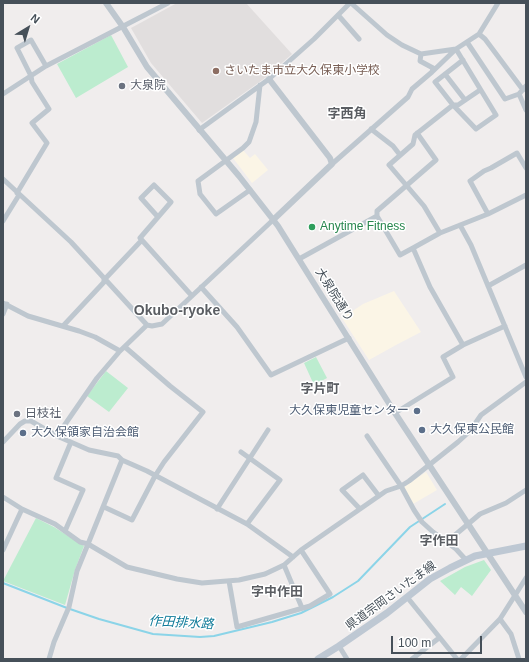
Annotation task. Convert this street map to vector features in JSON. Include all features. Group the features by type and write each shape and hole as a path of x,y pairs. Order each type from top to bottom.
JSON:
{"main road":[{"name":"県道宗岡さいたま線","path":"318,659 407,598 430,579 475,556 526,546"}],"street":[{"name":"大泉院通り","path":"106,3 123,27 147,67 226,160 273,220 395,413 526,612"},
{"path":"3,94 46,66 168,3"},
{"path":"199,130 269,79 314,39 351,3 387,35 402,45 421,54 456,49"},
{"path":"3,180 71,242 105,281 147,325 152,326 162,324 246,247 252,239 332,164 408,98 412,89 456,49 479,34 498,3"},
{"path":"338,15 358,39"},
{"path":"479,34 485,39 523,90 526,110"},
{"path":"3,221 47,143 32,123 48,109 32,82 31,76 17,48 31,40 46,66"},
{"path":"467,42 505,99 523,90"},
{"path":"456,49 463,60 480,90 496,115 476,128 453,105 435,82 463,60"},
{"path":"421,54 420,61 433,68 432,72"},
{"path":"445,74 465,100"},
{"path":"269,79 330,158 332,164"},
{"path":"250,190 216,214 200,194 198,181 243,148 252,138 256,122 260,86"},
{"path":"440,233 424,206 389,165 413,144 415,135 453,105 458,105 480,90"},
{"path":"371,129 393,146 400,155"},
{"path":"417,134 436,160 377,211 377,216 400,254 440,233 488,214 526,195"},
{"path":"488,214 470,181 484,171 517,153 526,168"},
{"path":"63,326 141,240 140,238 142,235 158,217 171,202 154,185 141,198 158,217"},
{"path":"298,259 377,216"},
{"path":"460,225 471,245 526,377"},
{"path":"141,240 192,296"},
{"path":"413,248 430,287 463,345"},
{"path":"488,286 526,265"},
{"path":"202,287 237,327 271,375 349,338"},
{"path":"3,314 5,304 28,316 95,337 120,351"},
{"path":"57,436 97,378 120,351 147,325"},
{"path":"395,413 453,376 443,357 463,345 505,326"},
{"path":"104,507 132,520 164,462 203,412 125,347"},
{"path":"3,497 22,509 55,524 80,542 88,544 133,569 202,583 250,578 265,574 284,565 301,550 386,491 409,482 470,431 481,415 526,382"},
{"path":"3,442 15,428 25,421 34,422 57,436 89,450 118,456 122,460 147,471 247,524 293,557"},
{"path":"217,509 268,430"},
{"path":"367,436 401,486 414,510 421,519 433,532 450,544 466,560"},
{"path":"65,531 83,490 56,478 72,442"},
{"path":"241,452 280,480 247,524"},
{"path":"49,659 54,642 68,608 77,571 122,460"},
{"path":"360,509 342,490 363,475 379,496"},
{"path":"450,544 455,535 480,514 506,503 526,490"},
{"path":"3,550 22,509"},
{"path":"229,581 237,627 310,606 330,594 301,550"},
{"path":"284,565 302,608"},
{"path":"462,659 500,619 526,578"},
{"path":"407,598 457,659"},
{"path":"500,619 511,634 519,659"},
{"path":"412,659 439,638"},
{"path":"339,646 347,659"}],"shaded area":[{"name":"さいたま市立大久保東小学校","path":"177,3 246,3 292,54 265,78 202,123 151,63 131,28"},
{"path":"243,150 250,158 255,154 268,170 252,183 233,158"},
{"path":"394,291 421,332 369,360 342,318 363,304"},
{"path":"426,472 437,490 413,504 404,487"}],"green space":[{"path":"111,35 128,67 76,98 57,64"},
{"path":"316,357 327,378 314,385 304,363"},
{"path":"106,371 128,388 109,412 87,396"},
{"path":"36,518 54,527 84,546 75,570 65,605 3,581"},
{"path":"484,560 491,570 472,596 461,587 455,595 440,581 465,567"}],"waterway":[{"name":"作田排水路","path":"3,583 99,619 153,634 200,637 214,636 272,622 301,613 333,597 358,581 410,527 445,504"}],"place":[{"name":"さいたま市立大久保東小学校","path":"216,71"},
{"name":"大泉院","path":"122,86"},
{"name":"Anytime Fitness","path":"312,227"},
{"name":"大久保東児童センター","path":"417,411"},
{"name":"日枝社","path":"17,414"},
{"name":"大久保東公民館","path":"422,430"},
{"name":"大久保領家自治会館","path":"23,433"}],"district":[{"name":"字西角","path":"347,114"},
{"name":"Okubo-ryoke","path":"177,311"},
{"name":"字片町","path":"320,389"},
{"name":"字作田","path":"439,541"},
{"name":"字中作田","path":"277,592"}]}
